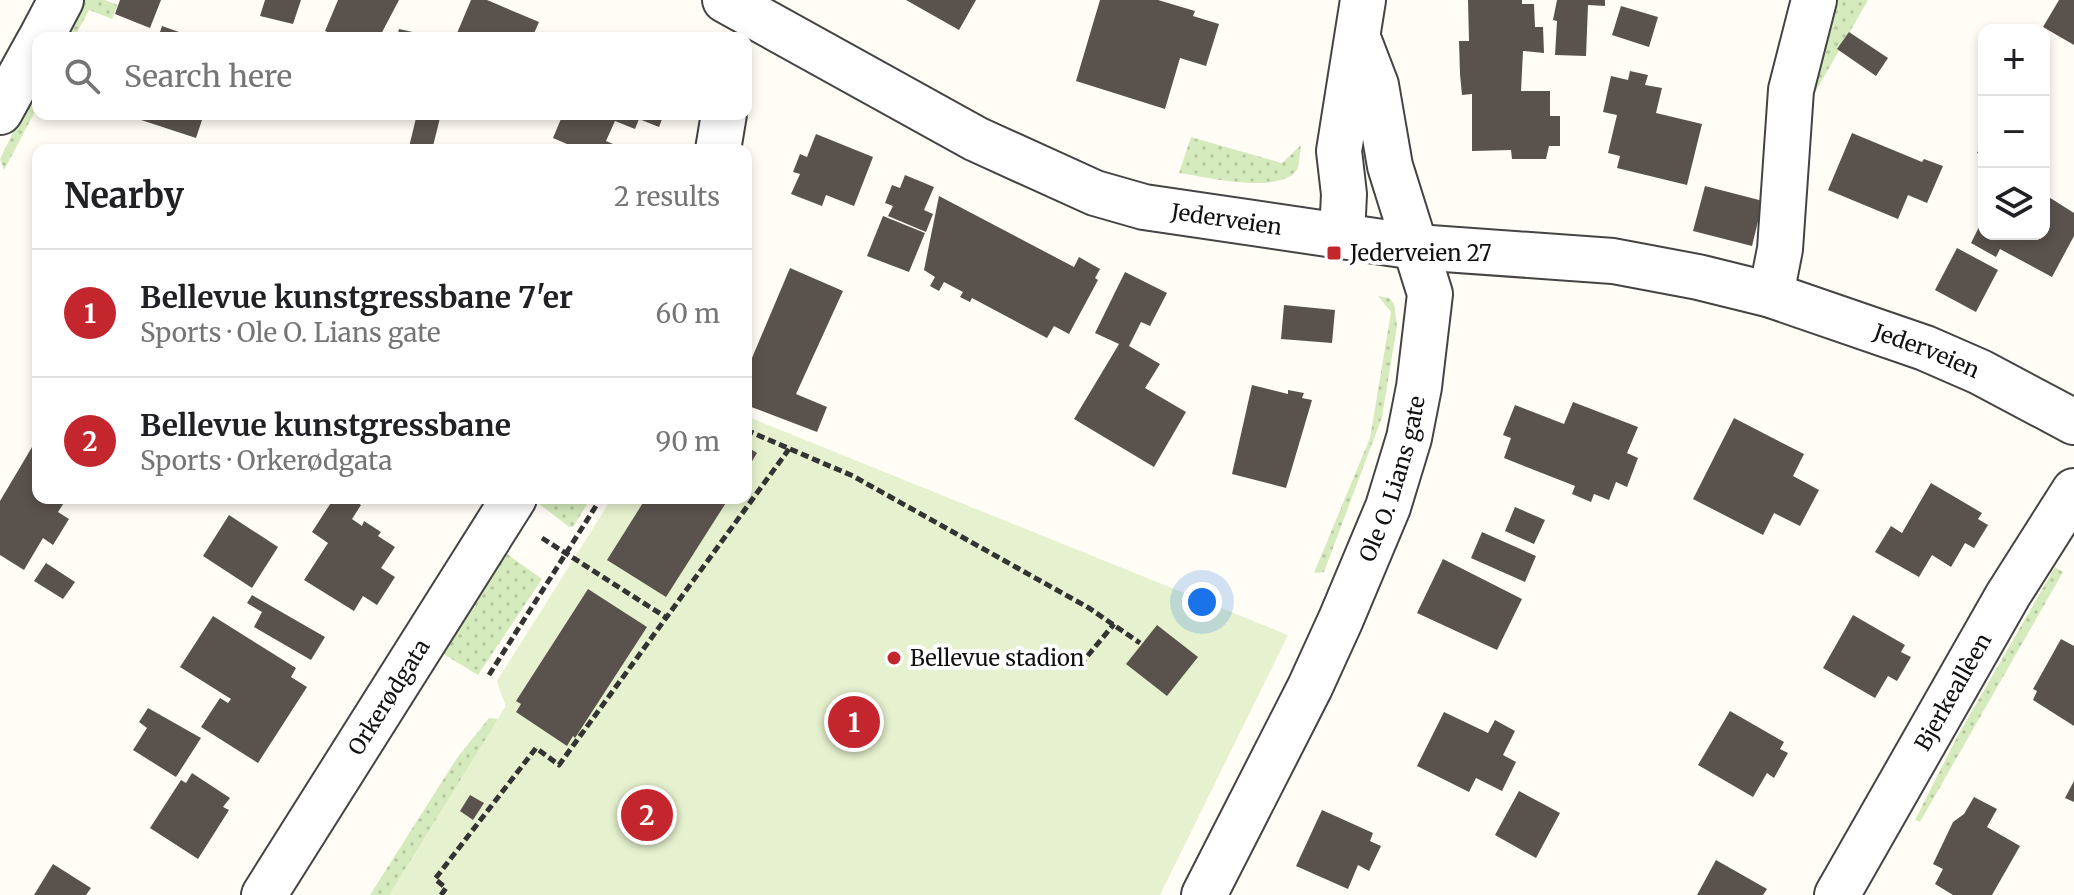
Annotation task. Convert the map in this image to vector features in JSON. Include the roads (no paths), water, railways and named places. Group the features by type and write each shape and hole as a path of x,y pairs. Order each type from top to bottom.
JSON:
{"street":[{"path":"44,32 61,0"},
{"path":"1771,295 1780,249 1791,90 1814,0"},
{"name":"Jederveien","path":"736,12 821,51 976,139 1095,193 1144,207 1416,247 1613,261 1771,295 1925,348 1991,378 2074,422"},
{"name":"Ole O. Lians gate","path":"1342,235 1344,194 1339,151 1347,81 1360,19"},
{"name":"Ole O. Lians gate","path":"1204,895 1310,687 1388,507 1409,438 1428,332 1430,294 1390,166 1376,85 1360,19"},
{"path":"0,112 32,54"},
{"path":"719,144 723,120"},
{"name":"Bjerkeallèen","path":"1837,895 2008,595 2074,491"},
{"name":"Orkerødgata","path":"264,895 509,506"}],"place":[{"name":"Jederveien 27","path":"1334,253"},
{"name":"Bellevue stadion","path":"894,658"},
{"name":"Bellevue kunstgressbane 7'er","path":"854,722"},
{"name":"Bellevue kunstgressbane","path":"647,815"}]}
